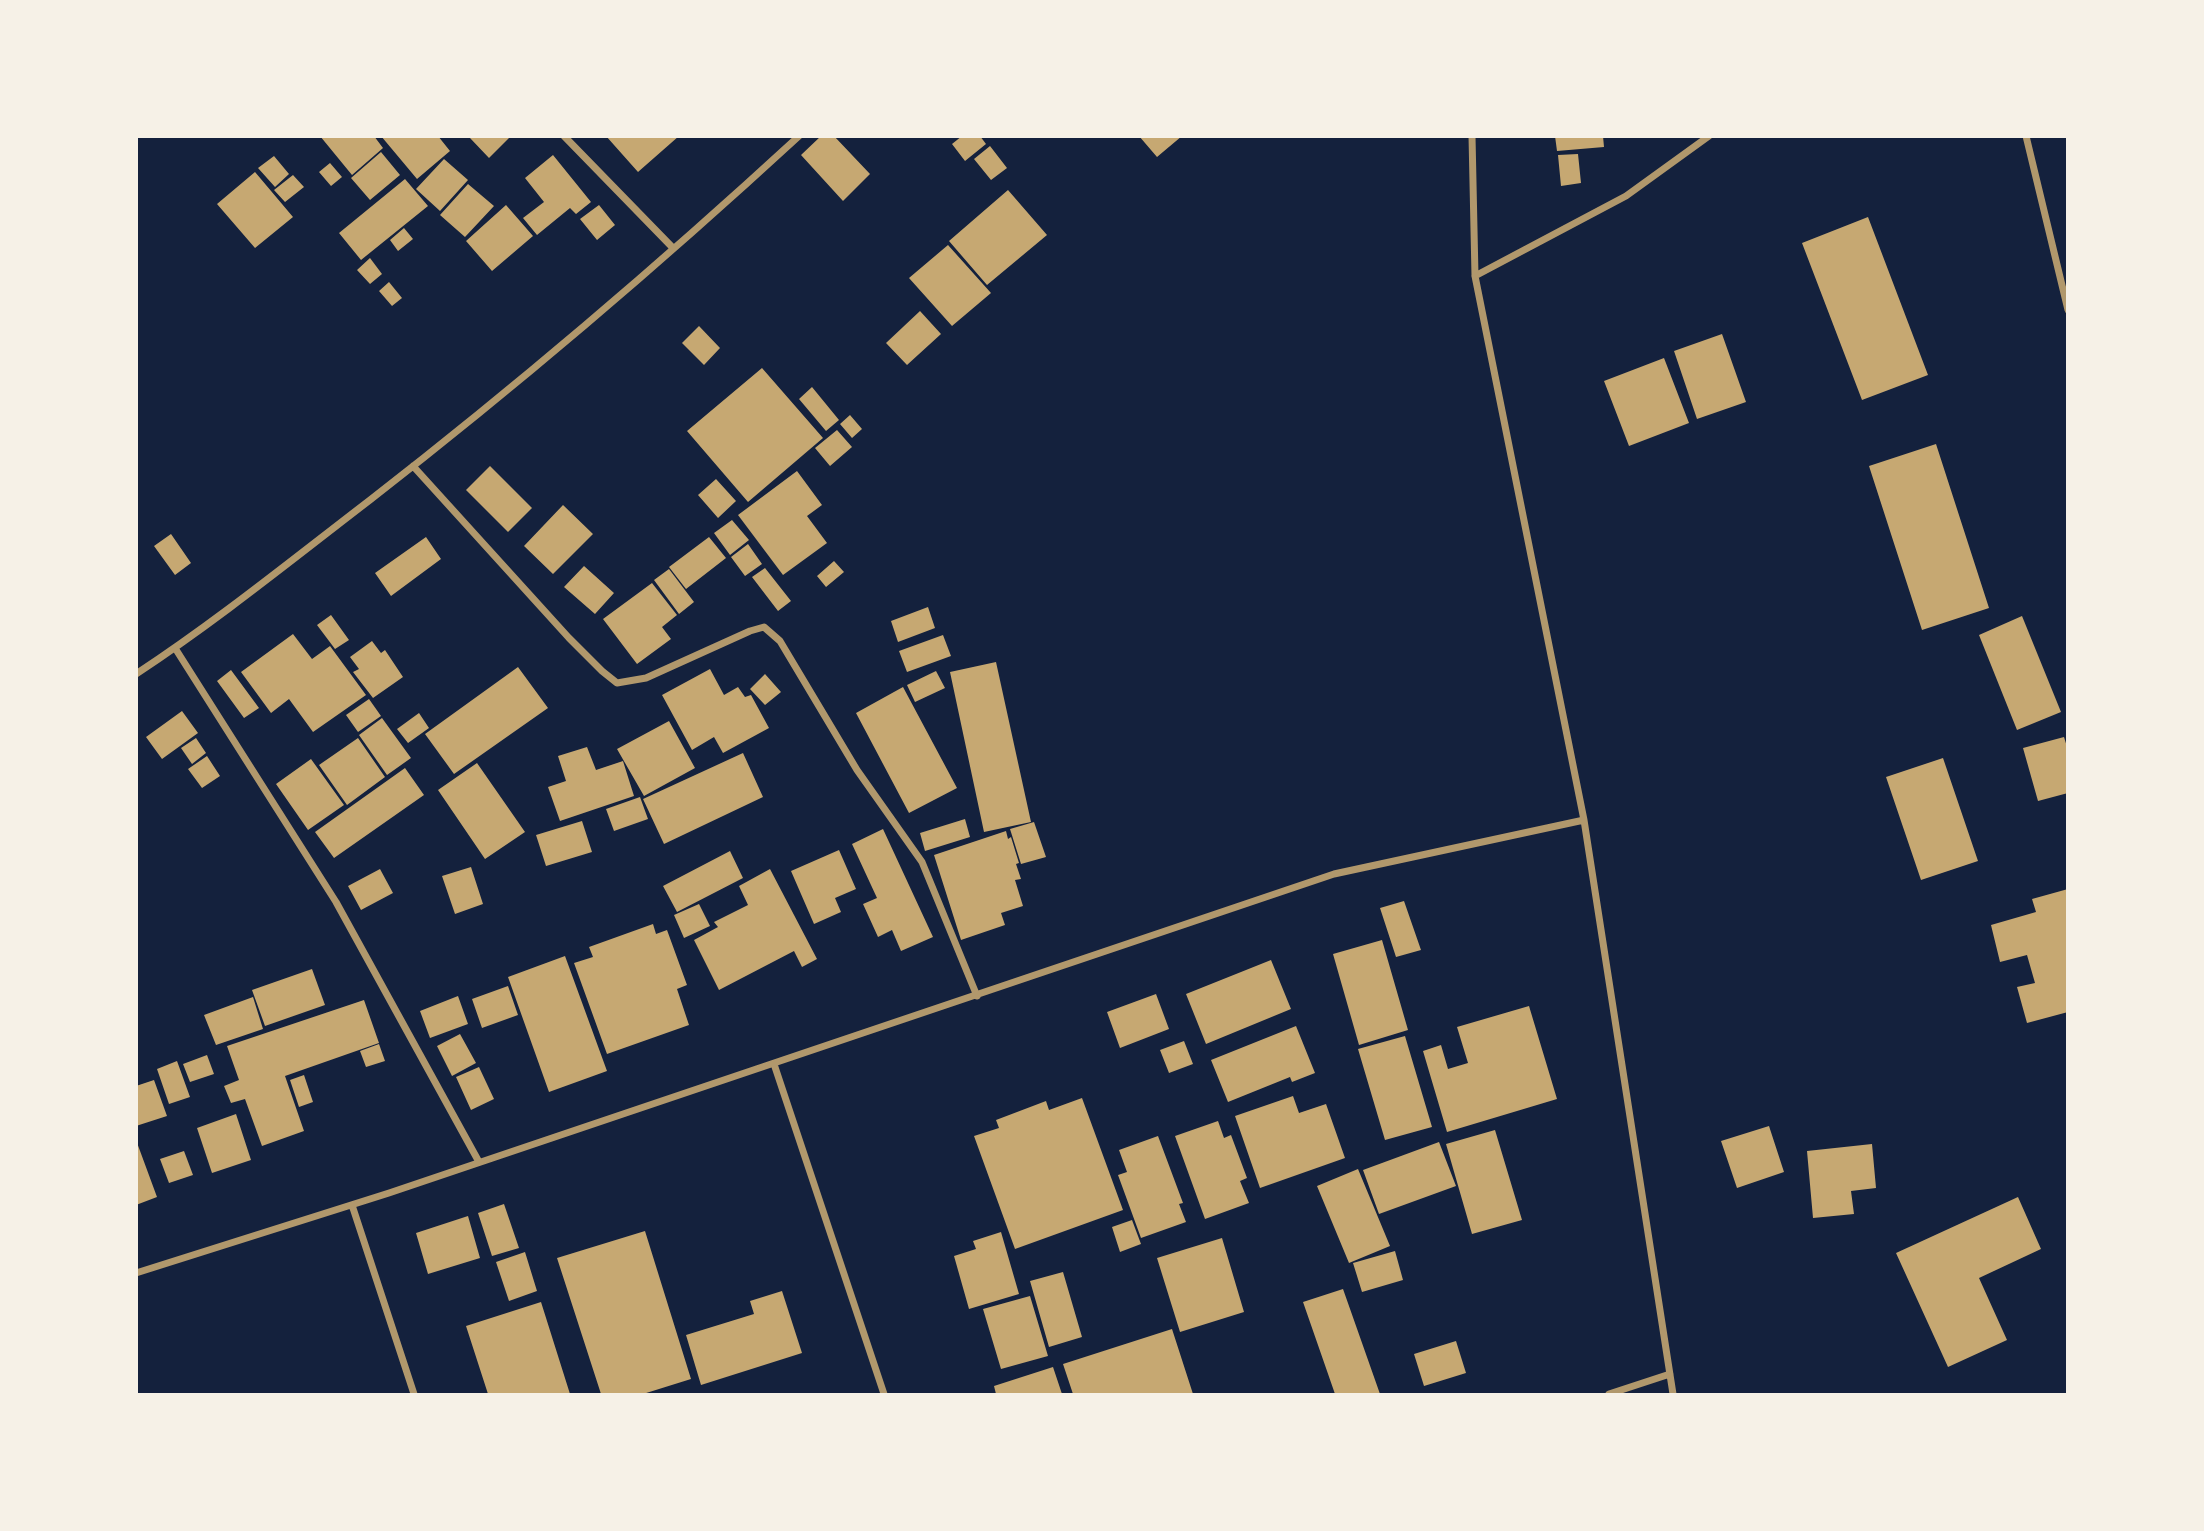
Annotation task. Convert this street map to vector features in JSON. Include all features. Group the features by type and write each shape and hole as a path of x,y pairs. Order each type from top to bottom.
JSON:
{"street":[{"path":"564,136 673,248"},
{"path":"136,674 175,648 476,416 799,136"},
{"path":"1472,136 1475,276 1584,820 1673,1395"},
{"path":"1475,276 1626,195 1709,136"},
{"path":"2026,136 2067,310"},
{"path":"413,466 577,646 617,683 646,678 764,627 780,641 857,770 922,862 976,996"},
{"path":"175,648 337,902 479,1163"},
{"path":"136,1273 479,1163 1334,874 1584,820"},
{"path":"775,1064 884,1395"},
{"path":"352,1205 414,1395"},
{"path":"1609,1395 1670,1374"}],"building":[{"path":"320,136 374,136 383,148 352,175"},
{"path":"381,136 438,136 450,151 417,179"},
{"path":"511,136 489,158 470,138"},
{"path":"606,136 679,136 638,172"},
{"path":"821,136 834,136 870,174 843,201 801,155"},
{"path":"962,136 980,136 986,144 965,161 952,144"},
{"path":"1139,136 1182,136 1157,157"},
{"path":"1555,136 1603,136 1604,147 1557,151"},
{"path":"990,146 1007,168 991,180 974,159"},
{"path":"381,152 400,175 370,200 351,178"},
{"path":"1578,154 1581,183 1561,186 1558,155"},
{"path":"553,155 591,202 576,214 570,208 537,235 523,218 544,202 525,178"},
{"path":"274,156 289,174 275,187 258,168"},
{"path":"444,159 468,180 440,211 416,189"},
{"path":"330,163 342,177 331,186 319,172"},
{"path":"255,172 293,217 255,248 217,204"},
{"path":"293,175 304,187 285,202 274,190"},
{"path":"405,179 428,206 361,260 339,233"},
{"path":"468,184 494,206 465,237 440,215"},
{"path":"1008,190 1047,235 987,285 949,241"},
{"path":"506,205 533,236 492,271 466,241"},
{"path":"599,205 615,225 597,240 580,219"},
{"path":"1868,217 1928,375 1862,400 1802,243"},
{"path":"404,228 413,239 398,251 390,240"},
{"path":"948,245 991,293 952,326 909,278"},
{"path":"370,258 382,274 370,284 357,270"},
{"path":"389,282 402,298 392,306 379,291"},
{"path":"920,311 941,334 907,365 886,343"},
{"path":"699,326 720,348 704,365 682,343"},
{"path":"1722,334 1746,402 1697,419 1674,351"},
{"path":"1664,358 1689,423 1629,446 1604,381"},
{"path":"762,368 823,438 748,502 687,431"},
{"path":"812,387 839,420 826,431 799,399"},
{"path":"850,415 862,429 852,438 840,424"},
{"path":"837,430 852,447 830,466 815,448"},
{"path":"1936,444 1989,608 1922,630 1869,466"},
{"path":"490,466 532,508 508,532 466,490"},
{"path":"797,471 822,505 807,516 827,543 783,575 738,515"},
{"path":"716,479 736,501 718,518 698,495"},
{"path":"563,505 593,534 553,574 524,546"},
{"path":"732,520 749,540 730,555 714,533"},
{"path":"171,534 191,563 175,575 154,546"},
{"path":"426,537 441,559 391,596 375,573"},
{"path":"709,537 726,558 686,589 669,567"},
{"path":"748,544 762,564 745,576 731,557"},
{"path":"834,561 844,572 826,587 817,576"},
{"path":"584,566 614,593 595,614 564,587"},
{"path":"765,568 791,601 778,611 752,577"},
{"path":"669,569 694,602 679,614 654,580"},
{"path":"652,583 677,615 662,627 671,639 637,664 603,619"},
{"path":"928,607 935,628 898,642 891,621"},
{"path":"331,615 349,640 335,649 317,625"},
{"path":"2022,616 2061,712 2017,730 1979,635"},
{"path":"293,634 312,659 330,646 366,695 313,732 289,699 271,713 241,672"},
{"path":"943,635 951,656 907,672 899,651"},
{"path":"372,641 381,653 385,650 403,677 373,698 353,672 359,669 350,657"},
{"path":"996,662 1031,822 984,832 950,672"},
{"path":"518,667 548,708 454,774 425,734"},
{"path":"710,669 724,695 738,687 745,697 751,695 769,728 723,753 714,737 692,750 662,695"},
{"path":"231,670 259,708 244,718 217,681"},
{"path":"936,671 945,688 915,702 907,685"},
{"path":"765,674 781,692 765,705 750,689"},
{"path":"903,687 957,788 909,813 856,713"},
{"path":"369,699 381,716 358,732 346,715"},
{"path":"182,711 198,733 162,759 146,737"},
{"path":"419,713 429,728 408,743 397,729"},
{"path":"382,718 411,758 387,775 359,735"},
{"path":"669,721 695,768 644,796 617,749"},
{"path":"2064,737 2068,750 2068,793 2038,801 2023,748"},
{"path":"196,738 206,753 192,764 181,748"},
{"path":"358,738 385,777 347,805 319,765"},
{"path":"587,747 596,770 623,761 634,796 560,821 548,787 566,781 558,756"},
{"path":"743,753 763,797 664,844 643,799"},
{"path":"207,756 220,776 202,788 188,769"},
{"path":"1943,758 1978,861 1921,880 1886,777"},
{"path":"311,759 344,805 308,830 276,784"},
{"path":"477,763 525,832 485,859 438,790"},
{"path":"405,768 424,795 334,858 315,832"},
{"path":"640,797 648,819 614,831 606,809"},
{"path":"965,819 970,837 925,851 920,833"},
{"path":"582,821 592,852 546,866 536,835"},
{"path":"1034,822 1046,857 1021,864 1010,829"},
{"path":"883,829 933,937 901,951 892,930 878,937 863,904 877,898 852,844"},
{"path":"1006,831 1008,839 1011,837 1019,863 1016,864 1021,879 1015,880 1023,906 1001,913 1005,925 961,940 934,855"},
{"path":"839,850 856,889 835,898 841,912 814,924 791,871"},
{"path":"730,851 743,878 677,912 663,886"},
{"path":"471,867 483,904 455,914 442,876"},
{"path":"380,869 393,893 361,910 348,886"},
{"path":"770,869 817,959 802,967 794,951 719,990 694,940 718,927 714,922 748,905 739,886"},
{"path":"2068,889 2068,1012 2027,1023 2017,987 2035,983 2027,955 2000,962 1991,925 2036,912 2032,899"},
{"path":"1404,901 1421,950 1396,957 1380,908"},
{"path":"699,904 710,926 684,938 674,915"},
{"path":"653,924 656,934 667,930 687,985 677,989 689,1025 607,1054 574,963 593,957 589,947"},
{"path":"1382,940 1408,1030 1359,1045 1333,954"},
{"path":"565,956 607,1071 549,1092 508,977"},
{"path":"1271,960 1291,1009 1206,1044 1186,994"},
{"path":"312,969 325,1005 265,1026 252,990"},
{"path":"508,986 518,1015 482,1028 472,999"},
{"path":"1156,994 1169,1029 1120,1048 1107,1012"},
{"path":"458,996 468,1024 430,1038 420,1011"},
{"path":"253,997 263,1029 216,1045 204,1015"},
{"path":"364,1000 379,1043 285,1076 304,1131 262,1146 245,1099 231,1103 224,1086 239,1080 227,1046"},
{"path":"1529,1006 1557,1099 1447,1132 1423,1051 1441,1045 1448,1069 1468,1063 1457,1027"},
{"path":"1296,1026 1315,1073 1292,1082 1290,1077 1228,1102 1211,1060"},
{"path":"460,1034 476,1063 452,1076 437,1046"},
{"path":"1405,1036 1432,1127 1385,1140 1358,1049"},
{"path":"1184,1041 1193,1064 1169,1073 1160,1050"},
{"path":"379,1044 385,1061 366,1067 360,1051"},
{"path":"207,1055 214,1074 190,1082 183,1064"},
{"path":"177,1061 190,1097 169,1104 157,1069"},
{"path":"479,1067 494,1099 471,1110 456,1077"},
{"path":"304,1075 313,1102 299,1107 290,1080"},
{"path":"154,1080 167,1116 136,1126 136,1086"},
{"path":"1293,1096 1299,1113 1326,1104 1345,1158 1260,1188 1235,1116"},
{"path":"1082,1098 1123,1210 1015,1249 974,1136 999,1128 996,1120 1046,1101 1049,1110"},
{"path":"236,1114 251,1160 212,1173 197,1128"},
{"path":"1218,1121 1224,1138 1231,1135 1247,1178 1240,1181 1249,1203 1205,1219 1175,1136"},
{"path":"1769,1126 1784,1172 1737,1188 1721,1141"},
{"path":"1495,1130 1522,1220 1472,1234 1446,1144"},
{"path":"1158,1136 1183,1203 1179,1204 1186,1222 1141,1238 1118,1175 1127,1172 1119,1150"},
{"path":"136,1140 157,1197 136,1205"},
{"path":"1439,1142 1456,1186 1379,1214 1363,1170"},
{"path":"1872,1144 1876,1188 1851,1191 1854,1214 1813,1218 1807,1151"},
{"path":"184,1151 193,1175 169,1183 160,1159"},
{"path":"1358,1169 1390,1246 1349,1263 1317,1186"},
{"path":"2018,1197 2041,1249 1979,1278 2007,1340 1948,1367 1896,1253"},
{"path":"504,1204 519,1248 492,1256 478,1213"},
{"path":"468,1216 480,1258 428,1274 416,1233"},
{"path":"1132,1220 1141,1244 1120,1252 1112,1227"},
{"path":"645,1231 691,1379 643,1394 601,1394 557,1258"},
{"path":"1001,1232 1019,1294 969,1309 954,1256 976,1249 973,1241"},
{"path":"1222,1238 1244,1312 1180,1332 1157,1258"},
{"path":"1395,1251 1403,1280 1362,1292 1353,1263"},
{"path":"525,1252 537,1291 509,1301 496,1262"},
{"path":"1063,1272 1082,1337 1049,1347 1030,1281"},
{"path":"1343,1289 1380,1394 1335,1394 1303,1302"},
{"path":"782,1291 802,1353 701,1385 686,1335 754,1314 750,1301"},
{"path":"1030,1296 1048,1356 1001,1369 983,1309"},
{"path":"541,1302 570,1394 488,1394 466,1326"},
{"path":"1172,1329 1193,1394 1073,1394 1063,1364"},
{"path":"1456,1341 1466,1373 1424,1386 1414,1354"},
{"path":"1053,1367 1062,1394 996,1394 994,1386"}]}
